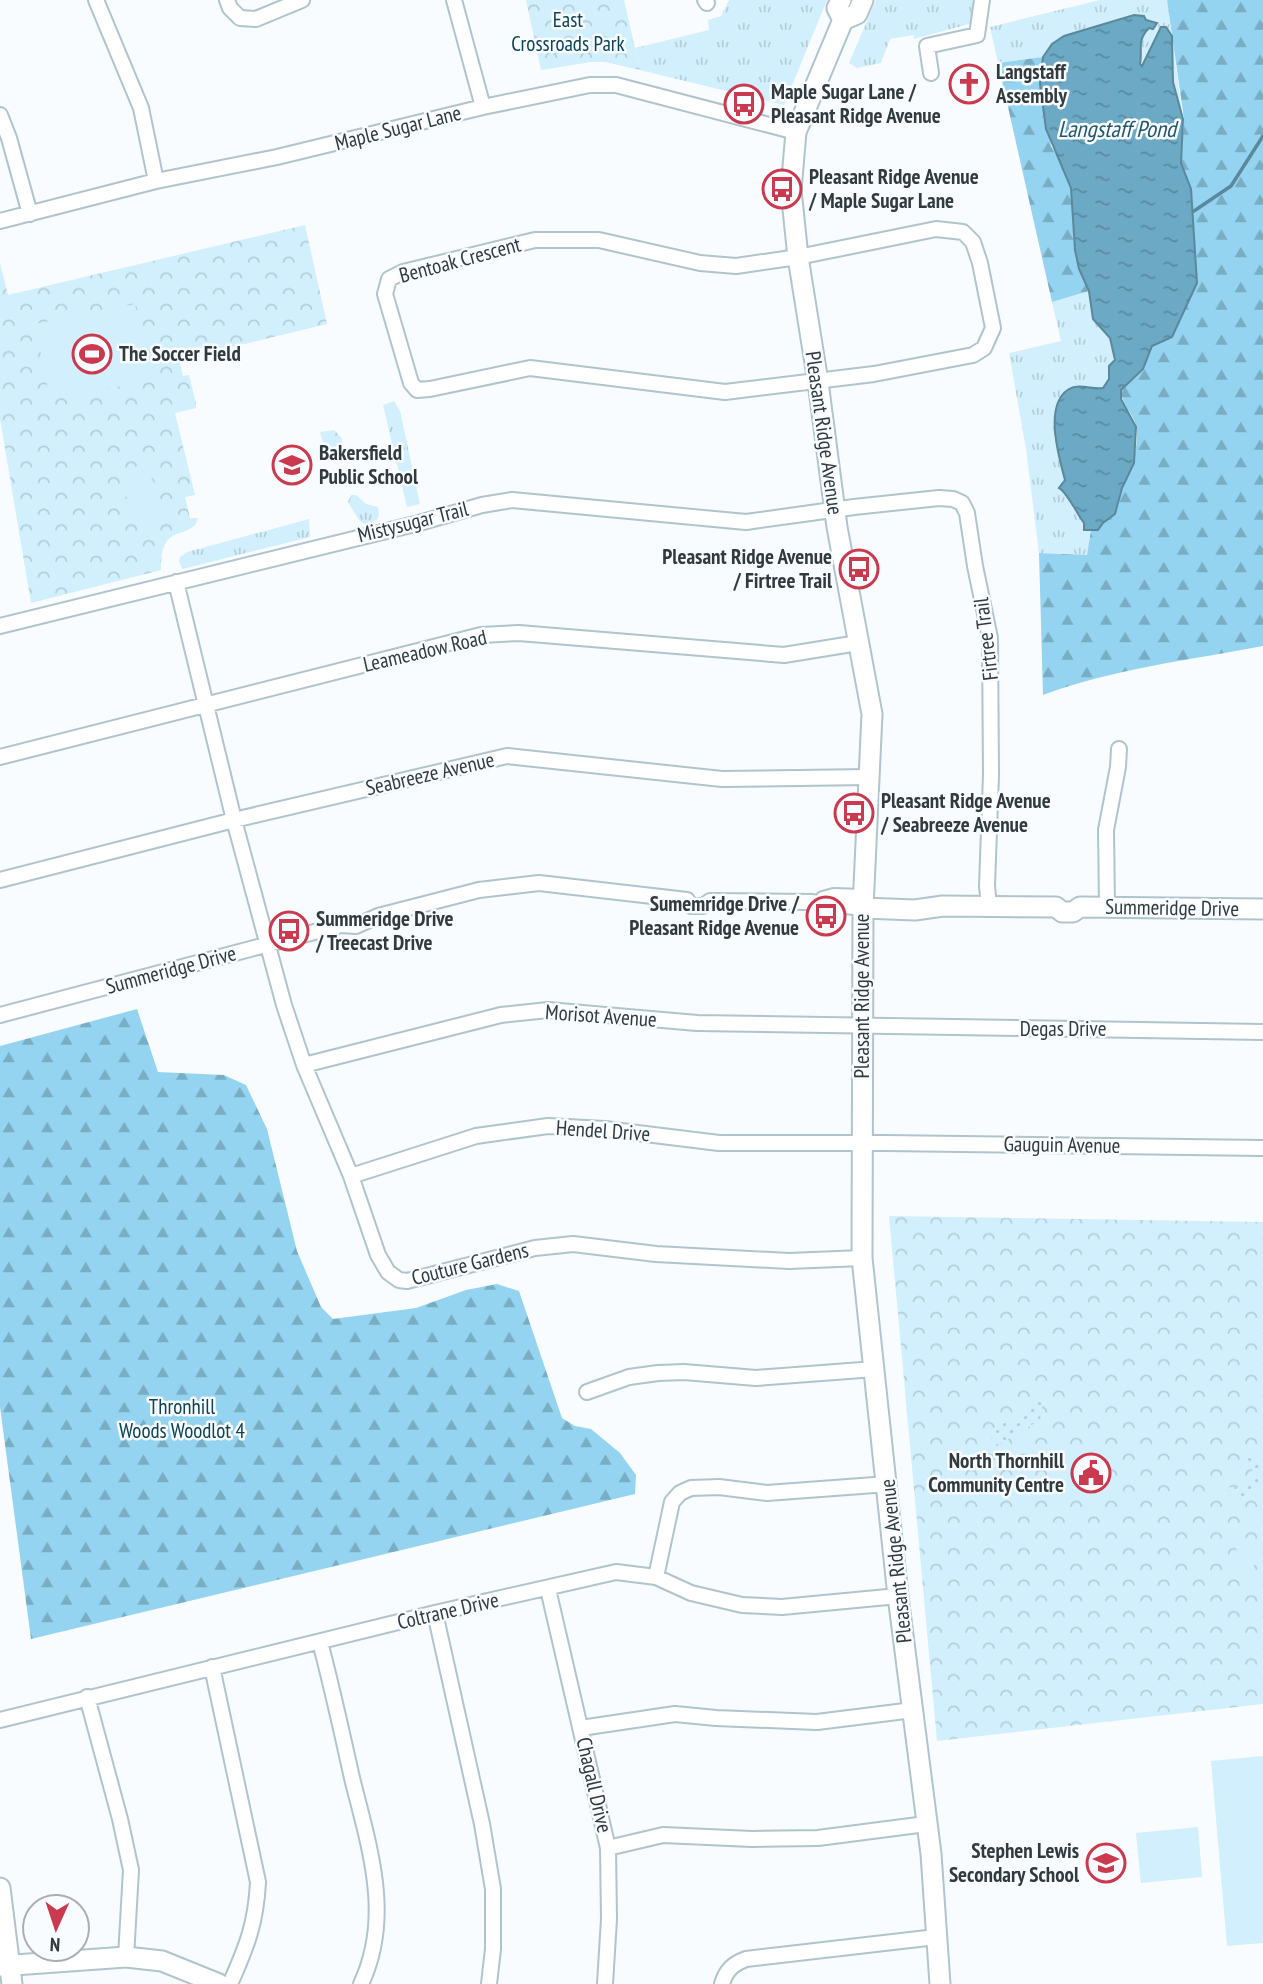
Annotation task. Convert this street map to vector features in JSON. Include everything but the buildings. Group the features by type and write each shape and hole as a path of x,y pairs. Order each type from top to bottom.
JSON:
{"street":[{"path":"96,0 141,108 156,181"},
{"path":"227,0 230,8 240,18 256,19 302,0"},
{"path":"454,0 483,107"},
{"name":"Pleasant Ridge Avenue","path":"863,0 857,14 842,10 796,132 791,191 835,510 872,714 863,903 862,1258 898,1596 931,1854 940,1984"},
{"path":"931,73 927,46 978,35 982,0"},
{"name":"Maple Sugar Lane","path":"0,221 156,181 277,157 483,107 590,85 616,85 796,132"},
{"path":"0,115 30,214"},
{"path":"798,257 936,229 963,232 973,242 980,263 993,328 984,348 972,355 818,382"},
{"name":"Bentoak Crescent","path":"798,257 736,266 700,263 599,240 536,240 403,272 389,279 385,293 411,383 416,390 530,368 725,392 818,382"},
{"name":"Firtree Trail","path":"835,510 939,498 962,503 967,513 990,638 992,678 987,886 989,906"},
{"name":"Mistysugar Trail","path":"0,626 419,523 482,505 512,500 746,523 835,510"},
{"name":"Couture Gardens","path":"176,582 234,820 284,1005 304,1065 351,1176 378,1255 388,1272 399,1280 425,1278 535,1248 573,1244 656,1254 789,1261 862,1258"},
{"name":"Leameadow Road","path":"0,757 481,635 519,633 784,655 859,643"},
{"path":"1107,907 1105,830 1118,767 1118,749"},
{"name":"Seabreeze Avenue","path":"0,880 234,820 507,756 722,779 869,777"},
{"name":"Summeridge Drive","path":"0,1015 341,925 356,926 378,916 479,890 539,883 687,900 691,905 703,906 710,901 811,902 834,896 863,903 916,898 943,906 1056,906 1062,912 1073,912 1080,907 1263,909"},
{"name":"Morisot Avenue","path":"304,1065 501,1015 548,1010 696,1023 863,1025"},
{"name":"Degas Drive","path":"863,1025 1263,1032"},
{"name":"Hendel Drive","path":"351,1176 476,1136 548,1126 605,1129 719,1143 861,1143"},
{"name":"Gauguin Avenue","path":"861,1143 1263,1148"},
{"path":"587,1392 629,1377 658,1373 684,1372 756,1378 875,1369"},
{"path":"656,1577 671,1502 680,1493 691,1488 719,1487 767,1493 888,1484"},
{"name":"Coltrane Drive","path":"0,1720 435,1613 616,1572 656,1577 691,1593 742,1605 782,1607 898,1596"},
{"name":"Chagall Drive","path":"548,1589 608,1848 609,1919 605,1984"},
{"path":"435,1613 482,1824 493,1889 493,1949 489,1984"},
{"path":"320,1642 367,1833 376,1885 377,1922 374,1947 360,1984"},
{"path":"212,1667 258,1882 257,1908 251,1935 230,1984"},
{"path":"87,1697 131,1870 126,1957"},
{"path":"581,1728 675,1714 817,1722 913,1710"},
{"path":"608,1848 663,1835 752,1839 818,1838 926,1824"},
{"path":"0,1888 7,1972 126,1957 162,1961 219,1984"},
{"path":"722,1984 727,1971 734,1964 746,1959 936,1937"}],"green space":[{"name":"East Crossroads Park","path":"526,0 624,0 640,70 605,62 591,62 541,70"},
{"path":"729,0 827,0 784,105 640,70 635,48 709,30 708,20 721,16"},
{"path":"876,0 979,0 973,23 914,39 913,35 890,39 881,63 857,68 849,63"},
{"path":"1100,0 1167,0 1183,119 1173,81 1147,58 1142,67 1139,64 1145,32 1156,23 1146,20 1052,44 1043,57 998,63 990,27"},
{"path":"1167,0 1263,0 1263,646 1097,678 1043,695 1039,553 1087,555 1091,530 1115,514 1137,442 1136,426 1121,390 1143,369 1152,346 1172,337 1193,235 1191,189 1181,163 1184,119"},
{"path":"1043,57 1040,84 1051,146 1064,168 1071,188 1075,250 1079,269 1089,291 1052,302 998,63"},
{"path":"305,225 327,324 179,360 183,376 189,375 196,403 196,408 175,413 195,495 185,497 190,518 198,518 196,523 189,530 167,541 162,551 161,570 31,603 0,419 0,263 8,295"},
{"path":"1089,291 1093,316 1111,342 1114,356 1112,369 1103,388 1069,389 1055,414 1054,438 1065,480 1065,491 1072,507 1084,523 1084,530 1091,530 1087,555 1039,553 1026,449 1009,353 1061,341 1052,302"},
{"path":"135,304 151,380 50,400 35,324"},
{"path":"394,401 400,411 420,504 407,507 383,405"},
{"path":"334,430 341,437 346,457 328,461 320,432"},
{"path":"139,463 157,490 158,506 154,523 135,512 127,498 128,481"},
{"path":"351,495 356,495 366,504 378,507 377,520 364,524 359,520 348,502"},
{"path":"309,519 310,537 183,569 179,562 180,557 187,552"},
{"name":"Thronhill Woods Woodlot 4","path":"137,1009 158,1072 224,1075 246,1085 267,1129 297,1251 321,1307 333,1319 416,1308 466,1290 497,1284 519,1291 562,1418 575,1426 591,1429 620,1453 636,1475 635,1494 31,1639 0,1407 0,1046"},
{"path":"889,1216 1263,1222 1263,1704 937,1741"},
{"path":"1043,1398 1040,1420 995,1447 990,1434 998,1423 1012,1423 1026,1408"},
{"path":"1248,1453 1262,1462 1259,1485 1244,1498 1228,1498 1231,1493 1227,1490 1229,1487 1242,1486 1250,1480 1252,1469 1246,1457"},
{"path":"1237,1537 1256,1539 1253,1578 1235,1577"},
{"path":"1263,1756 1263,1943 1227,1946 1211,1761"},
{"path":"1198,1827 1202,1877 1141,1883 1136,1833"}],"water":[{"name":"Langstaff Pond","path":"1134,15 1144,16 1146,20 1157,23 1153,29 1149,28 1143,37 1142,66 1161,27 1166,27 1172,36 1173,82 1183,119 1181,163 1191,189 1197,283 1172,337 1152,346 1143,369 1121,390 1121,399 1136,427 1134,463 1122,488 1115,514 1098,530 1084,530 1084,523 1069,498 1059,488 1065,480 1055,432 1057,407 1061,397 1073,387 1103,388 1109,379 1109,366 1115,360 1110,338 1093,319 1089,291 1079,269 1075,250 1071,188 1046,129 1040,84 1043,57 1052,44 1064,36"}],"waterway":[{"path":"1194,211 1231,186 1263,136"}],"place":[{"name":"Langstaff Assembly","path":"969,84"},
{"name":"Maple Sugar Lane / Pleasant Ridge Avenue","path":"744,104"},
{"name":"Pleasant Ridge Avenue / Maple Sugar Lane","path":"782,189"},
{"name":"The Soccer Field","path":"92,354"},
{"name":"Bakersfield Public School","path":"292,465"},
{"name":"Pleasant Ridge Avenue / Firtree Trail","path":"859,569"},
{"name":"Pleasant Ridge Avenue / Seabreeze Avenue","path":"854,813"},
{"name":"Sumemridge Drive / Pleasant Ridge Avenue","path":"826,916"},
{"name":"Summeridge Drive / Treecast Drive","path":"289,931"},
{"name":"North Thornhill Community Centre","path":"1091,1473"},
{"name":"Stephen Lewis Secondary School","path":"1106,1863"}]}
